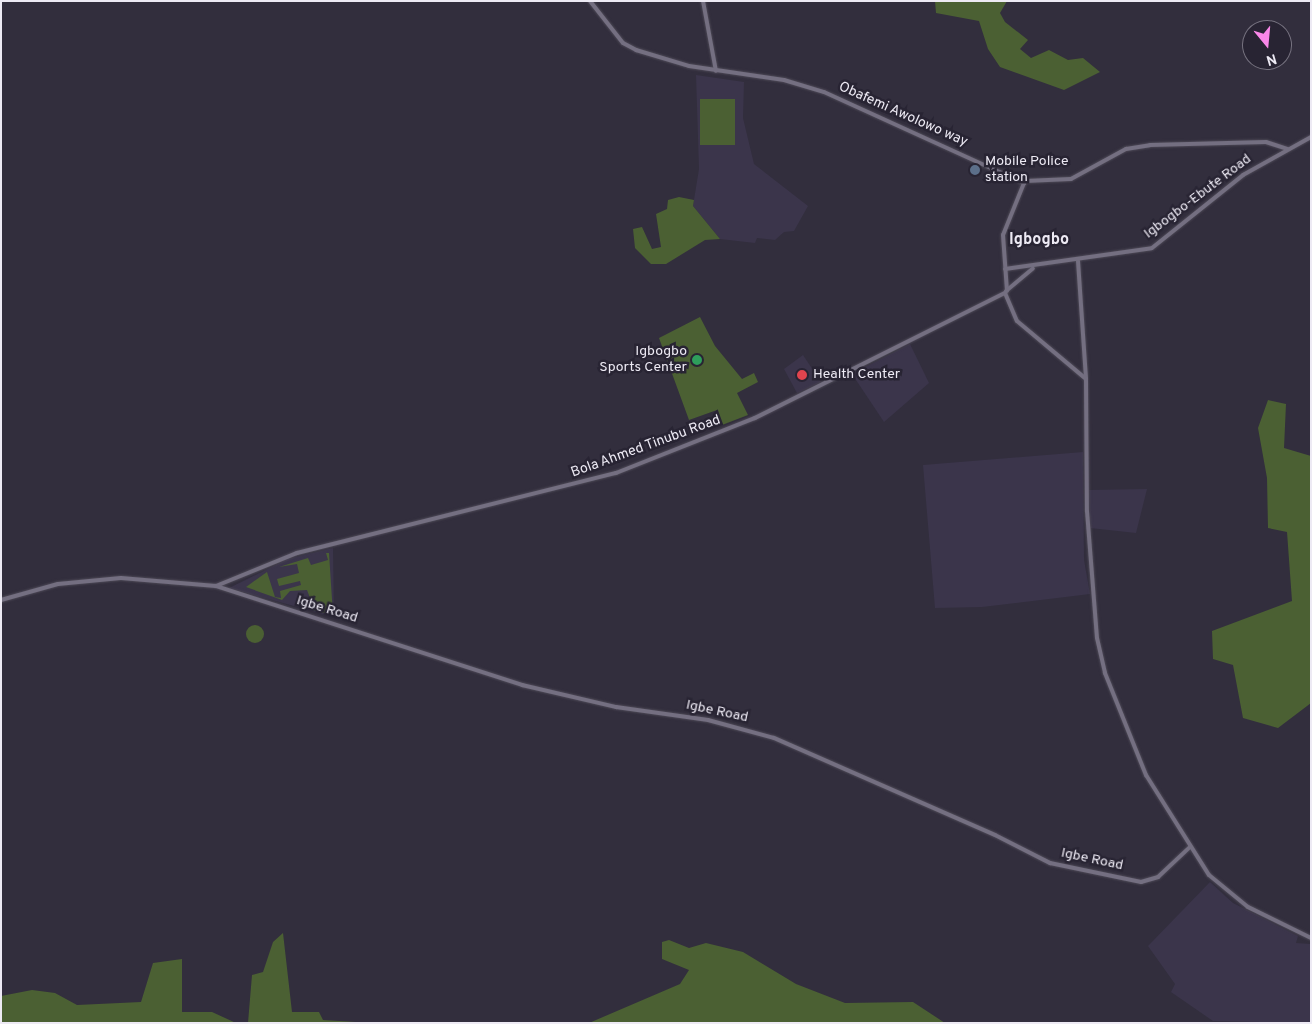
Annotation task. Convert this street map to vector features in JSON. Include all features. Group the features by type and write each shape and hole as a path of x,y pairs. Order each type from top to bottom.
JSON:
{"main road":[{"path":"590,1 628,47 716,71 703,1"},
{"name":"Obafemi Awolowo way","path":"716,71 784,80 824,92 1024,182 1003,233 1008,302 1017,321 1086,379"},
{"name":"Igbogbo-Ebute Road","path":"1005,269 1078,261 1152,248 1243,176 1311,137"},
{"path":"1025,181 1071,178 1126,149 1150,145 1266,142 1288,149"},
{"path":"1078,261 1086,379 1087,511 1099,653 1146,775 1209,876 1233,898 1311,938"},
{"path":"1006,292 1034,267"},
{"name":"Bola Ahmed Tinubu Road","path":"216,586 297,552 616,473 755,418 1006,292"},
{"path":"1,600 58,584 121,578 216,586"},
{"name":"Igbe Road","path":"216,586 522,685 616,707 708,720 774,738 995,835 1050,863 1141,882 1158,877 1190,847"}],"shaded area":[{"path":"696,75 744,82 743,118 754,164 808,206 794,231 784,232 775,240 757,238 755,243 720,239 693,206 699,169"},
{"path":"910,344 929,383 884,422 852,374"},
{"name":"Health Center","path":"803,355 821,382 797,393 784,369"},
{"path":"1083,452 1084,560 1090,594 982,607 935,608 923,465"},
{"path":"1147,489 1136,533 1090,528 1089,490"},
{"path":"333,548 334,617 229,588 288,559"},
{"path":"1210,882 1233,903 1298,936 1296,943 1311,944 1311,1023 1213,1021 1171,992 1175,984 1148,946"}],"green space":[{"path":"935,1 1007,1 1000,13 1005,22 1028,40 1020,49 1031,58 1049,50 1068,60 1083,58 1100,72 1064,90 1000,67 988,49 979,21 936,13"},
{"path":"700,99 735,99 735,145 700,145"},
{"path":"679,197 694,200 693,206 720,239 705,240 666,264 651,264 635,248 633,229 642,227 652,249 661,247 656,214 667,209 668,200"},
{"name":"Igbogbo Sports Center","path":"700,317 715,346 742,379 754,373 758,382 737,393 748,415 722,425 717,410 689,420 659,338"},
{"path":"1268,400 1286,404 1284,448 1311,456 1311,703 1278,728 1243,718 1233,665 1213,659 1212,631 1292,601 1287,532 1268,528 1267,478 1258,428"},
{"path":"326,553 329,553 333,615 309,609 307,601 299,606 297,602 310,598 307,590 290,591 282,600 246,587 267,572 275,597 281,598 280,591 301,585 300,581 279,586 277,579 299,573 297,564 279,567 308,558 311,565 328,560"},
{"path":"251,625 259,625 264,630 262,641 251,643 246,638 246,630"},
{"path":"283,933 292,1012 319,1012 323,1020 372,1023 248,1023 252,975 263,972 273,942"},
{"path":"669,940 689,948 706,943 743,952 796,984 845,1003 913,1002 945,1023 589,1023 680,984 689,970 662,959 662,942"},
{"path":"182,959 182,1012 212,1012 236,1023 1,1023 1,996 32,990 55,993 77,1005 141,1002 153,963"}],"place":[{"name":"Mobile Police station","path":"975,170"},
{"name":"Igbogbo Sports Center","path":"697,360"},
{"name":"Health Center","path":"802,375"}],"district":[{"name":"Igbogbo","path":"1039,240"}]}
